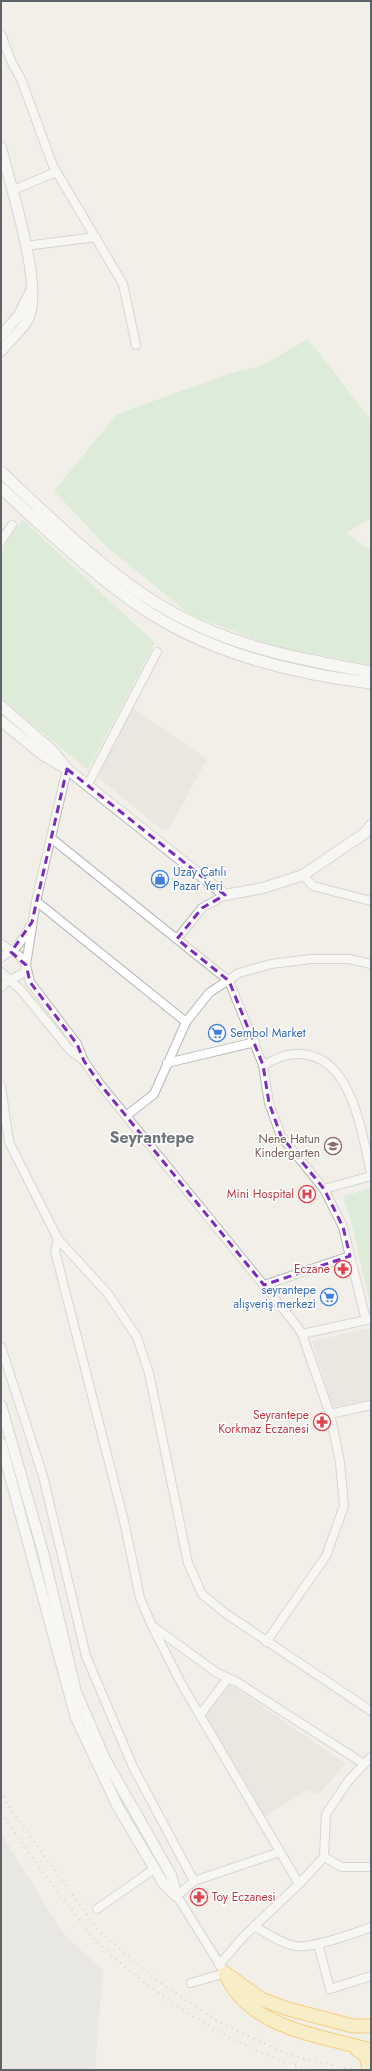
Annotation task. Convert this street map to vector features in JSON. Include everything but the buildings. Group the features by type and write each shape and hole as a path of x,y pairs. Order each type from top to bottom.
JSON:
{"highway":[{"path":"222,1969 257,2003 284,2017 371,2041"},
{"path":"222,1969 262,1999 288,2009 353,2026 371,2026"},
{"path":"222,1969 237,1994 250,2007 280,2024 367,2049 371,2053"},
{"path":"322,2037 362,2052 368,2059 369,2070"}],"main road":[{"path":"1,472 54,521 125,581 156,603 194,624 230,640 266,651 371,672"},
{"path":"1,488 118,590 150,613 190,634 226,650 263,662 371,683"}],"street":[{"path":"1,38 20,79 56,172 123,284 136,345"},
{"path":"1,147 13,190 33,287 32,304 28,320 1,351"},
{"path":"13,190 56,172"},
{"path":"25,246 96,237"},
{"path":"1,336 19,315 33,287"},
{"path":"1,541 12,525"},
{"path":"87,786 156,652"},
{"path":"1,706 53,751 67,769"},
{"path":"1,720 43,755 67,769 225,895"},
{"path":"1,987 8,980 24,973 36,901 67,769"},
{"path":"177,939 202,908 225,895 263,888 303,874 365,833 371,825"},
{"path":"51,838 228,981 255,1042 263,1065 269,1103 281,1136 324,1189 343,1227 369,1319 302,1334"},
{"path":"303,874 313,886 371,901"},
{"path":"36,901 186,1022"},
{"path":"1,958 3,955 11,952 22,941 32,922"},
{"path":"1,944 21,958 26,966 30,982 77,1044 84,1061 126,1116 264,1285 302,1334 330,1414 340,1462 344,1506 326,1556 266,1642"},
{"path":"126,1116 154,1094 186,1022 209,993 239,973 271,964 311,959 349,960 371,964"},
{"path":"1,972 8,980 20,989 69,1050 84,1061"},
{"path":"167,1063 255,1042"},
{"path":"263,1065 288,1055 305,1054 317,1057 331,1066 344,1082 354,1102 371,1175 324,1189"},
{"path":"1,1086 9,1142 58,1239 108,1294 137,1336 149,1373 188,1563 202,1594 225,1613 266,1642 371,1711"},
{"path":"58,1239 55,1251 124,1522 140,1598 152,1626 200,1715 299,1884"},
{"path":"264,1285 350,1256"},
{"path":"1,1347 43,1476 86,1656 130,1760 194,1881"},
{"path":"330,1414 371,1405"},
{"path":"1,1406 43,1552 76,1692 105,1759 171,1874 176,1896"},
{"path":"1,1443 76,1718 118,1807 154,1869 163,1883 176,1896 222,1969"},
{"path":"152,1626 217,1673 228,1678 364,1764"},
{"path":"200,1715 228,1678"},
{"path":"191,1983 222,1969 254,1926 299,1884 324,1856 326,1814 349,1780 371,1757"},
{"path":"176,1896 194,1881 280,1852"},
{"path":"324,1856 342,1867 371,1867"},
{"path":"97,1909 154,1869"},
{"path":"254,1926 277,1939 297,1947 318,1944 371,1927"},
{"path":"318,1944 330,1989 371,1976"}],"highlighted area":[{"path":"67,769 225,895 202,908 177,939 229,981 263,1065 269,1103 281,1136 324,1189 343,1227 350,1256 264,1285 100,1084 84,1061 77,1044 30,982 26,965 11,952 32,922"}],"shaded area":[{"path":"131,707 207,759 169,829 162,830 98,777"},
{"path":"371,1328 371,1400 333,1407 312,1341"},
{"path":"228,1683 346,1764 318,1795 307,1790 264,1817 202,1718"},
{"path":"1,1833 64,1935 103,1970 95,2070 1,2070"}],"green space":[{"path":"308,339 371,420 371,518 346,533 371,551 371,665 274,646 191,615 108,548 54,491 117,414 232,373 261,366"},
{"path":"22,519 155,643 88,770 1,698 1,551"},
{"path":"371,1188 371,1308 351,1221 343,1196"}],"railway":[{"path":"1,1791 7,1804 98,1930 159,1982 219,2022 289,2055 354,2070"},
{"path":"1,1813 86,1930 116,1959 140,1979 195,2018 224,2034 253,2049 283,2061 312,2070"}],"place":[{"name":"Uzay Çatılı Pazar Yeri","path":"160,879"},
{"name":"Sembol Market","path":"217,1033"},
{"name":"Nene Hatun Kindergarten","path":"333,1146"},
{"name":"Mini Hospital","path":"307,1194"},
{"name":"Eczane","path":"343,1269"},
{"name":"seyrantepe alışveriş merkezi","path":"329,1297"},
{"name":"Seyrantepe Korkmaz Eczanesi","path":"322,1422"},
{"name":"Toy Eczanesi","path":"199,1897"}],"district":[{"name":"Seyrantepe","path":"152,1137"}]}
